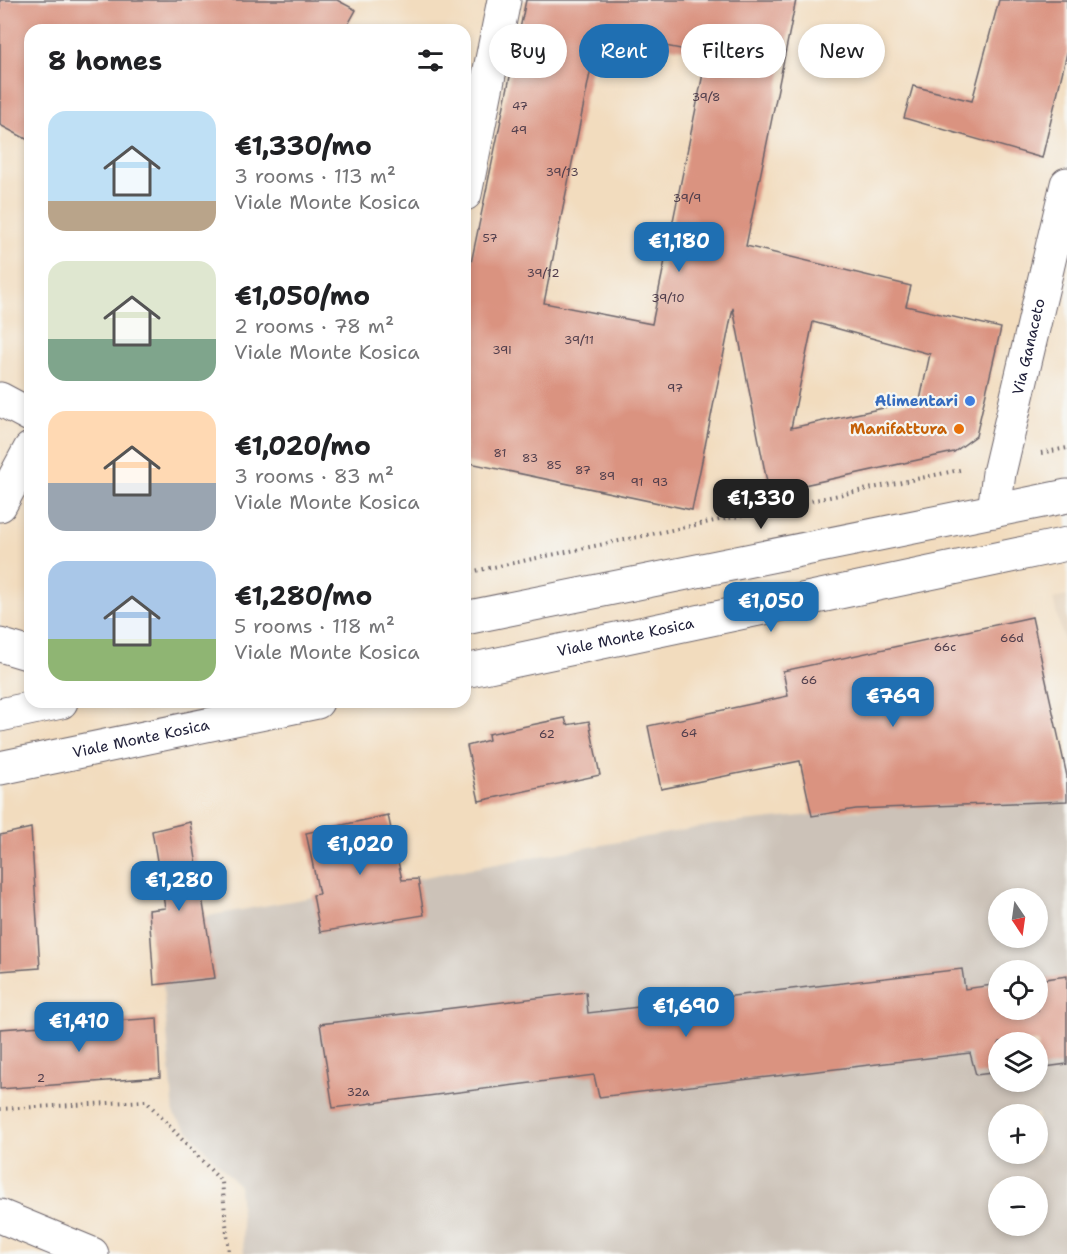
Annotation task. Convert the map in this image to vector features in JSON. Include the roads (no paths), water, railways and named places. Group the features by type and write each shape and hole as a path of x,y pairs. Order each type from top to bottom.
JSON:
{"street":[{"path":"471,164 504,0"},
{"name":"Via Ganaceto","path":"994,510 1067,184"},
{"path":"0,399 24,412"},
{"path":"0,505 24,460"},
{"path":"471,617 1067,496"},
{"name":"Viale Monte Kosica","path":"471,670 1067,544"},
{"path":"0,645 24,652"},
{"path":"0,715 33,708"},
{"name":"Viale Monte Kosica","path":"0,768 288,708"},
{"path":"0,1216 92,1254"}],"place":[{"name":"Alimentari","path":"970,401"},
{"name":"Manifattura","path":"959,429"}]}
